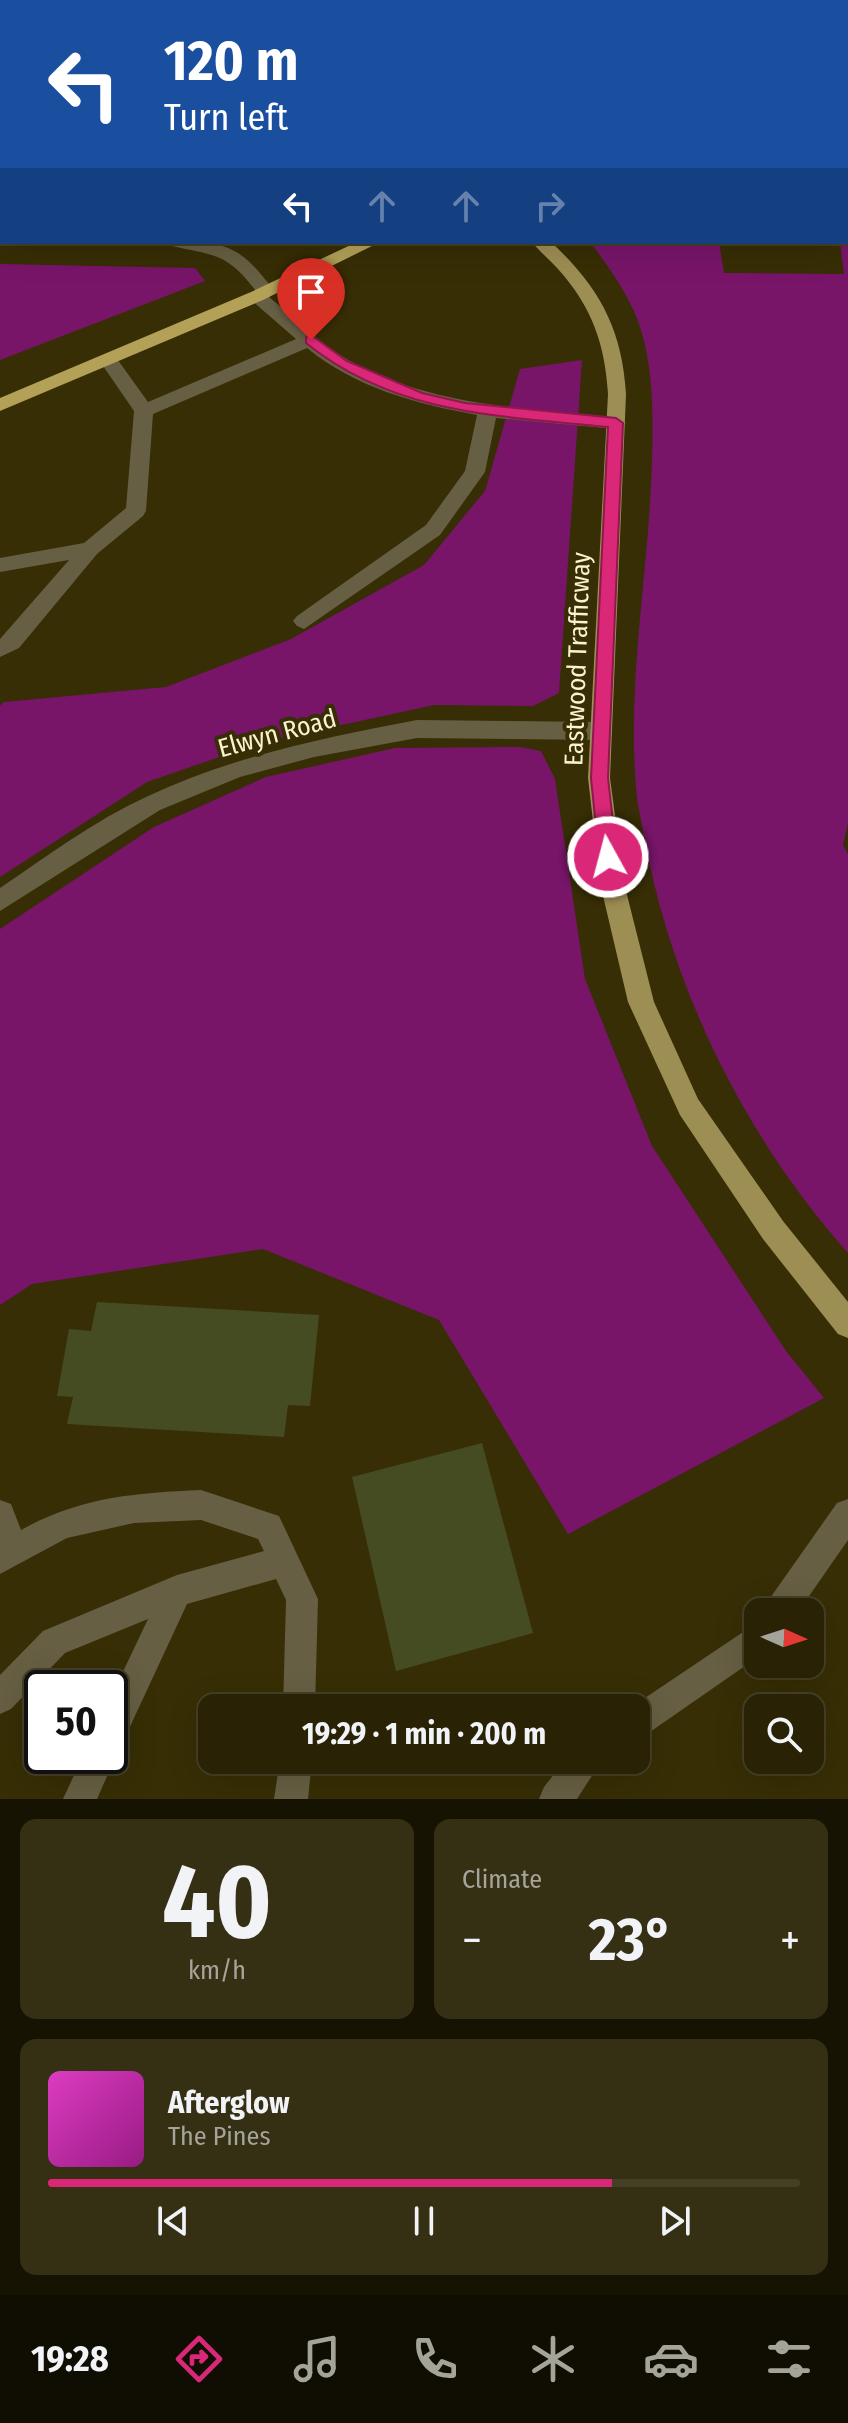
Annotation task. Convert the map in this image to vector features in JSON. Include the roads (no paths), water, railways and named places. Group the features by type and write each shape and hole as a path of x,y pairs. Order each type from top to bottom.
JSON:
{"highway":[{"path":"0,405 262,294 367,244"}],"main road":[{"name":"Eastwood Trafficway","path":"543,244 559,259 594,305 613,348 617,394 599,778 612,883 641,1002 689,1107 773,1230 848,1324"}],"street":[{"path":"211,244 235,255 262,294 342,365 418,397 488,410 616,423"},
{"path":"144,411 311,340"},
{"path":"0,649 11,642 90,549 136,511 144,411 108,360"},
{"path":"304,621 433,530 475,472 488,410"},
{"path":"0,565 90,549"},
{"name":"Elwyn Road","path":"0,901 79,847 152,804 235,770 314,748 417,729 600,731"},
{"path":"0,1515 7,1555 62,1524 134,1508 201,1505 268,1527 302,1599 299,1694"},
{"path":"789,1598 848,1514"},
{"path":"0,1698 54,1642 177,1591 284,1561"},
{"path":"128,1696 177,1591"},
{"path":"650,1713 744,1648"},
{"path":"80,1799 92,1774"},
{"path":"291,1799 294,1774"},
{"path":"556,1799 575,1774"}]}
